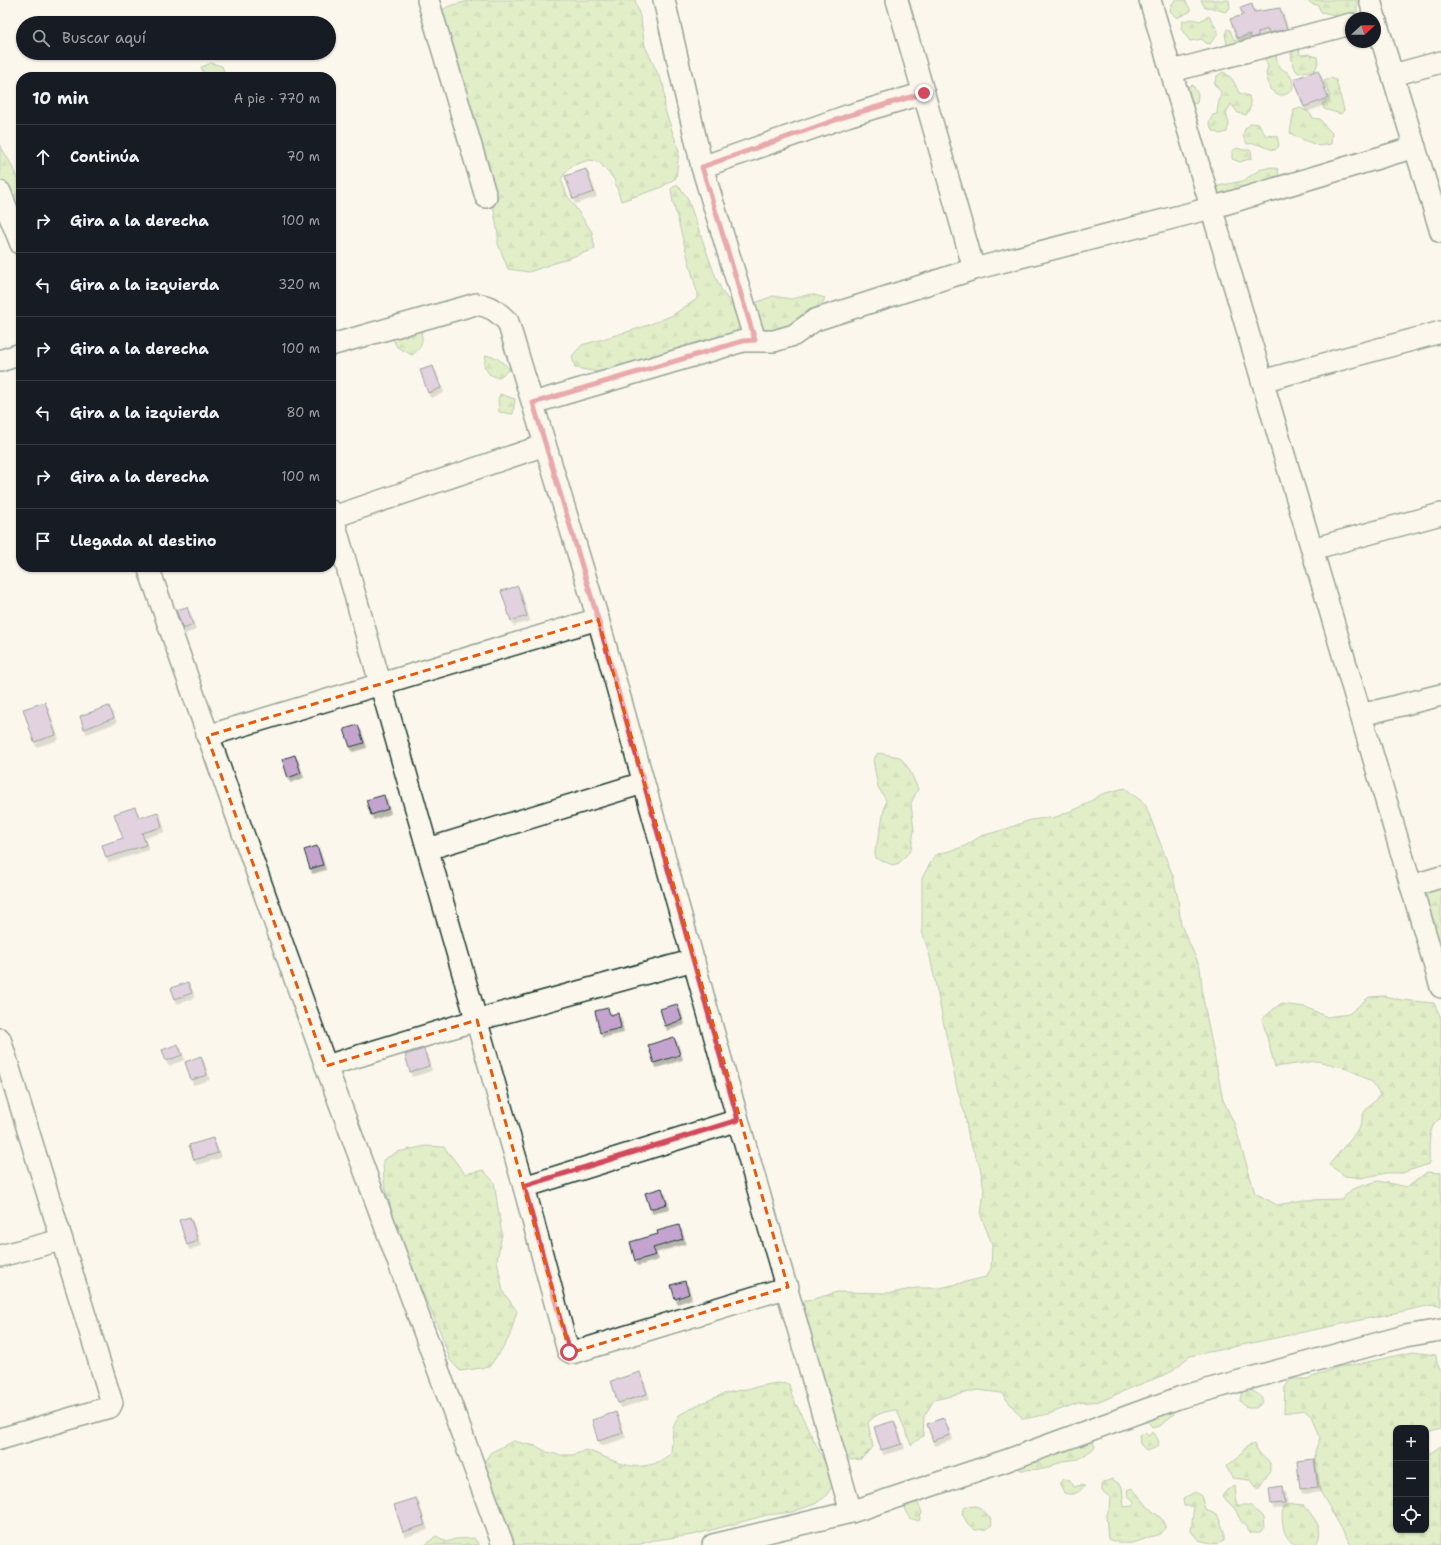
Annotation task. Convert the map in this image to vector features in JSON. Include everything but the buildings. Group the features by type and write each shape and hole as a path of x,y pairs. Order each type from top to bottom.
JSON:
{"street":[{"path":"428,0 486,197"},
{"path":"664,0 702,167 755,340"},
{"path":"897,0 974,269"},
{"path":"1150,0 1441,987"},
{"path":"1370,0 1373,12"},
{"path":"1172,71 1345,26"},
{"path":"1381,37 1441,232"},
{"path":"1393,75 1441,62"},
{"path":"702,167 847,116 924,93"},
{"path":"533,403 743,341 774,341 794,335 815,320 974,269 1211,208 1415,147"},
{"path":"0,192 16,232"},
{"path":"336,344 476,304 487,306 498,311 508,322 598,619 738,1120 788,1287 851,1512"},
{"path":"1262,381 1441,332"},
{"path":"0,361 16,356"},
{"path":"336,513 545,445"},
{"path":"1312,549 1441,514"},
{"path":"336,528 524,1186 568,1351 570,1353 788,1287"},
{"path":"150,572 326,1066 503,1545"},
{"path":"207,736 598,619"},
{"path":"1361,716 1441,695"},
{"path":"428,849 643,783"},
{"path":"1411,886 1441,877"},
{"path":"326,1066 477,1020 694,960"},
{"path":"0,1039 5,1073 61,1240 112,1403 112,1405 0,1439"},
{"path":"524,1186 738,1120"},
{"path":"0,1256 61,1240"},
{"path":"713,1545 851,1512 1005,1461 1181,1397 1405,1336 1441,1330"}],"highlighted area":[{"path":"598,619 788,1287 570,1353 477,1020 326,1066 207,736"}],"green space":[{"path":"473,0 635,0 641,20 645,46 664,87 665,110 679,151 676,178 660,188 621,201 614,179 599,162 589,160 571,166 561,179 567,195 592,232 595,249 529,272 508,269 498,244 498,235 490,186 435,14 449,6"},
{"path":"1175,0 1185,0 1191,11 1177,18 1170,11"},
{"path":"1201,0 1229,0 1230,8 1225,12 1209,7 1205,8"},
{"path":"1299,0 1357,0 1357,11 1345,12 1345,16 1337,20 1331,14 1321,12 1318,5 1312,4 1308,1"},
{"path":"1209,16 1218,31 1217,35 1210,44 1206,43 1202,39 1190,41 1181,29 1183,21 1192,19 1200,21"},
{"path":"1227,29 1230,30 1234,40 1257,34 1258,37 1257,39 1228,48 1225,35"},
{"path":"1295,47 1300,50 1299,53 1302,55 1308,54 1317,57 1318,63 1315,70 1298,73 1293,66 1291,54"},
{"path":"1264,52 1276,53 1279,66 1289,74 1292,79 1292,91 1284,95 1277,95 1270,89 1266,74 1268,66 1264,58"},
{"path":"211,63 222,66 224,72 203,72 201,67"},
{"path":"1223,72 1231,78 1239,93 1249,96 1251,106 1246,115 1238,113 1231,104 1226,113 1229,124 1227,132 1220,134 1212,130 1209,122 1213,115 1217,114 1221,92 1214,84 1217,76"},
{"path":"1331,78 1336,80 1344,110 1341,114 1324,109 1322,103 1329,99 1330,96 1324,81"},
{"path":"1193,85 1198,95 1197,103 1190,105 1186,87"},
{"path":"1300,108 1311,114 1313,118 1320,119 1332,133 1331,144 1319,146 1290,133 1294,110"},
{"path":"1251,123 1259,124 1265,135 1277,136 1279,146 1275,150 1258,144 1247,144 1243,136 1245,129"},
{"path":"0,145 16,176 16,205 12,203 0,184"},
{"path":"1237,148 1251,150 1252,158 1240,162 1232,159 1232,151"},
{"path":"1271,167 1278,169 1279,178 1220,198 1217,192 1218,186 1243,181 1259,170"},
{"path":"677,184 687,197 716,278 722,291 735,310 740,323 735,335 720,341 701,342 659,357 604,373 575,368 572,356 582,345 640,328 671,316 697,299 697,292 673,202 671,189"},
{"path":"811,294 825,298 819,310 805,312 786,328 768,334 750,320 755,303 773,296 791,299"},
{"path":"418,322 422,340 420,348 412,355 397,347 390,334"},
{"path":"486,355 497,358 510,369 498,378 489,374 484,366"},
{"path":"500,394 515,399 513,414 499,412 498,399"},
{"path":"878,753 900,757 909,769 918,789 911,803 914,831 911,850 899,863 893,865 875,858 875,851 886,800 878,787 873,760"},
{"path":"1125,788 1145,804 1173,876 1178,899 1181,925 1200,967 1203,998 1223,1100 1234,1123 1255,1193 1277,1205 1303,1200 1342,1199 1352,1189 1378,1181 1408,1187 1427,1172 1441,1173 1441,1306 1432,1305 1190,1356 1169,1373 1102,1401 1078,1403 1049,1414 1023,1419 1001,1393 978,1390 934,1400 924,1416 923,1436 911,1445 897,1410 884,1412 874,1417 868,1423 873,1447 861,1459 850,1460 834,1438 798,1301 814,1299 837,1292 892,1293 916,1288 940,1288 986,1277 991,1269 992,1244 981,1216 984,1189 980,1167 969,1140 965,1115 957,1088 930,957 922,931 922,878 935,855 963,847 981,836 1030,820 1056,817 1081,807 1102,794"},
{"path":"1441,868 1441,954 1421,944 1408,916 1405,898"},
{"path":"1384,996 1402,1000 1434,1003 1441,1018 1441,1118 1433,1126 1431,1132 1429,1164 1402,1173 1386,1173 1361,1178 1345,1176 1329,1165 1360,1127 1364,1112 1380,1095 1372,1082 1347,1068 1317,1061 1275,1067 1262,1019 1280,1004 1306,1007 1327,1017 1349,1014 1369,997"},
{"path":"426,1146 444,1147 465,1174 483,1170 494,1182 502,1234 497,1260 503,1292 517,1311 510,1335 505,1345 489,1367 460,1371 450,1360 442,1336 398,1236 384,1182 383,1160 397,1152"},
{"path":"1413,1352 1436,1355 1438,1369 1441,1371 1441,1429 1429,1432 1429,1425 1393,1425 1393,1533 1429,1533 1429,1454 1441,1446 1441,1545 1351,1545 1320,1491 1315,1463 1315,1451 1320,1438 1313,1418 1304,1410 1284,1413 1285,1387 1291,1379 1307,1379 1338,1367"},
{"path":"776,1383 789,1384 792,1396 831,1475 832,1487 825,1497 815,1504 792,1512 767,1515 693,1535 654,1540 638,1545 508,1545 483,1465 490,1453 513,1441 536,1446 547,1452 560,1455 573,1455 586,1450 617,1462 633,1466 652,1464 671,1454 673,1428 679,1415 726,1393"},
{"path":"1249,1389 1261,1396 1263,1402 1256,1408 1247,1408 1240,1401 1242,1390"},
{"path":"1163,1394 1172,1402 1174,1414 1160,1426 1153,1428 1145,1412 1147,1399 1149,1395"},
{"path":"1152,1432 1158,1439 1158,1447 1147,1451 1140,1444 1139,1435 1145,1433 1149,1436"},
{"path":"1089,1437 1095,1446 1079,1459 1062,1461 1045,1469 1021,1470 1018,1468 1015,1460 1064,1440 1073,1448 1083,1445"},
{"path":"1254,1444 1260,1454 1270,1463 1270,1471 1258,1490 1251,1480 1232,1478 1226,1466 1237,1459 1246,1447"},
{"path":"1063,1479 1070,1480 1074,1487 1081,1485 1085,1486 1075,1493 1064,1493 1059,1484"},
{"path":"1112,1479 1122,1486 1124,1507 1133,1506 1134,1501 1128,1496 1127,1490 1132,1488 1150,1509 1161,1518 1166,1528 1161,1533 1132,1543 1124,1543 1108,1539 1106,1516 1110,1508 1111,1498 1102,1491 1102,1483"},
{"path":"1235,1486 1237,1505 1250,1505 1263,1517 1264,1529 1258,1533 1251,1533 1241,1521 1235,1509 1222,1496 1227,1490"},
{"path":"1195,1492 1201,1496 1205,1509 1218,1516 1224,1531 1224,1541 1216,1544 1198,1540 1191,1531 1194,1506 1184,1506 1183,1499"},
{"path":"909,1503 918,1503 922,1512 919,1521 909,1518 904,1508"},
{"path":"1292,1504 1304,1505 1317,1523 1320,1533 1316,1544 1297,1545 1288,1539 1285,1534 1282,1511 1283,1506"},
{"path":"977,1506 991,1519 992,1525 987,1529 975,1530 967,1523 962,1513 965,1507"},
{"path":"436,1536 447,1542 455,1539 474,1538 479,1545 425,1545"}],"route":[{"path":"569,1352 524,1186 738,1120 598,619 533,403 743,341 755,340 702,167 847,116 924,93"}]}
